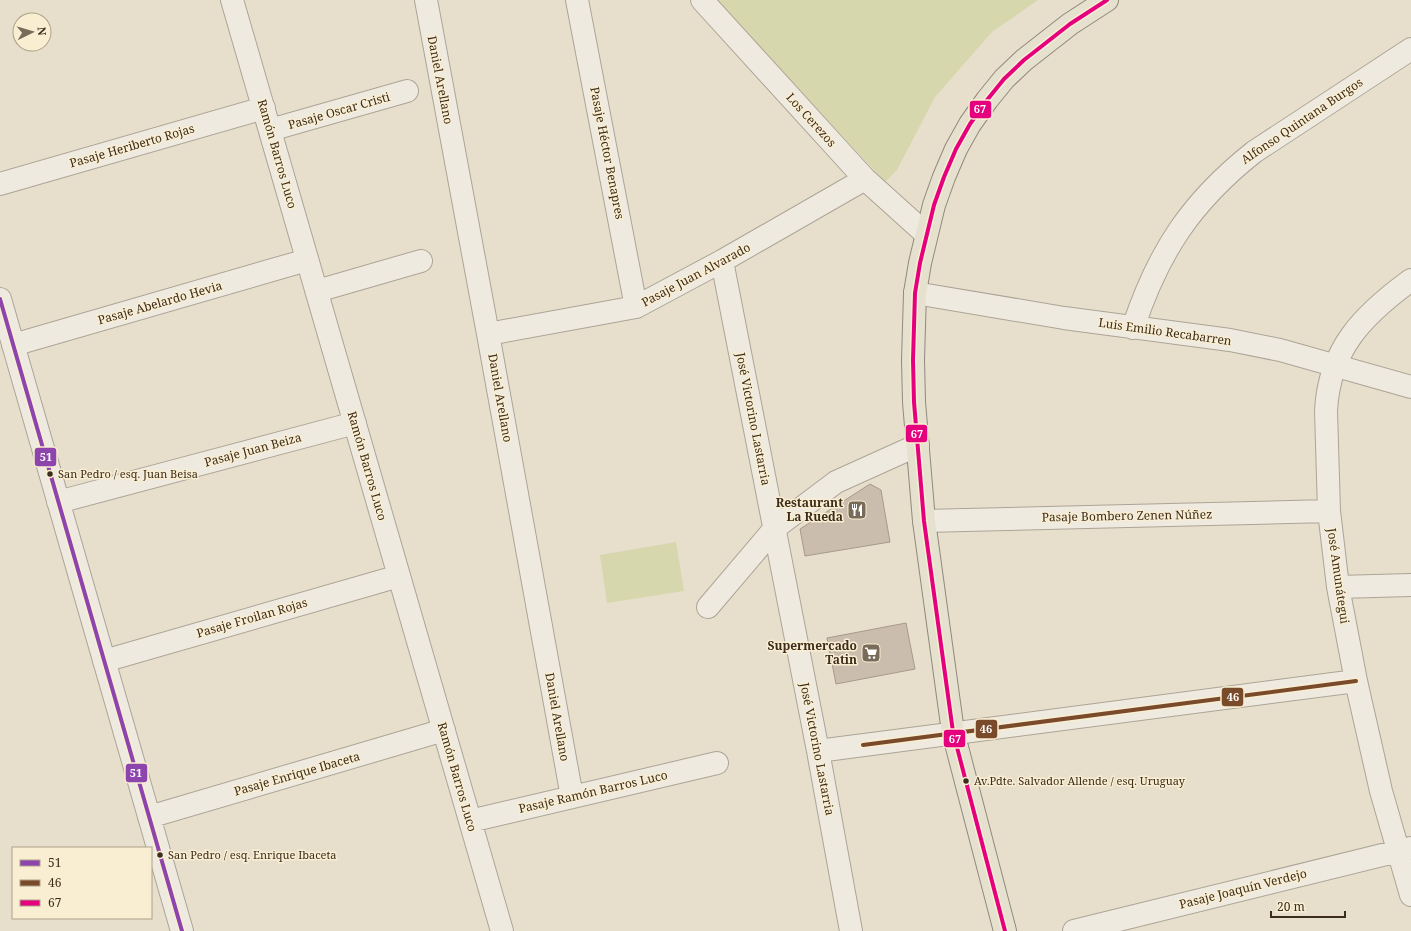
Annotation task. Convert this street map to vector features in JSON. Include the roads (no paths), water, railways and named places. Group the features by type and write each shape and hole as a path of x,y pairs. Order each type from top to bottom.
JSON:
{"main road":[{"path":"1005,931 953,732 924,521 914,402 913,360 916,293 920,263 934,205 956,149 970,124 1004,79 1034,52 1070,24 1107,0"}],"street":[{"name":"Ramón Barros Luco","path":"232,0 502,931"},
{"name":"Daniel Arellano","path":"426,0 572,797"},
{"name":"Pasaje Héctor Benapres","path":"577,0 636,307"},
{"name":"Los Cerezos","path":"702,0 865,179 926,234"},
{"name":"Alfonso Quintana Burgos","path":"1133,328 1142,299 1155,270 1190,214 1214,187 1254,152 1411,49"},
{"name":"Pasaje Oscar Cristi","path":"270,130 407,91"},
{"name":"Pasaje Heriberto Rojas","path":"0,184 264,108"},
{"name":"Pasaje Juan Alvarado","path":"488,334 636,307 722,261 865,179"},
{"name":"Pasaje Abelardo Hevia","path":"14,346 307,260"},
{"path":"317,291 421,261"},
{"name":"José Victorino Lastarria","path":"722,261 818,751 851,931"},
{"name":"José Amunátegui","path":"1411,280 1386,300 1361,324 1343,348 1335,365 1327,395 1326,411 1329,511 1338,587 1356,681 1381,791 1404,849 1411,895"},
{"name":"Luis Emilio Recabarren","path":"916,293 1064,318 1230,340 1280,350 1411,388"},
{"path":"0,299 182,931"},
{"name":"Pasaje Juan Beiza","path":"58,502 355,423"},
{"path":"708,607 775,528 836,482 918,445"},
{"name":"Pasaje Bombero Zenen Núñez","path":"924,521 1329,511"},
{"name":"Pasaje Froilan Rojas","path":"104,661 399,576"},
{"path":"1338,587 1411,585"},
{"path":"818,751 953,732 1356,681"},
{"name":"Pasaje Enrique Ibaceta","path":"149,817 444,730"},
{"name":"Pasaje Ramón Barros Luco","path":"470,822 717,763"},
{"name":"Pasaje Joaquín Verdejo","path":"1074,931 1404,849"}],"place":[{"name":"San Pedro / esq. Juan Beisa","path":"50,474"},
{"name":"Restaurant La Rueda","path":"857,510"},
{"name":"Supermercado Tatin","path":"871,653"},
{"name":"Av.Pdte. Salvador Allende / esq. Uruguay","path":"966,781"},
{"name":"San Pedro / esq. Enrique Ibaceta","path":"160,855"}]}
